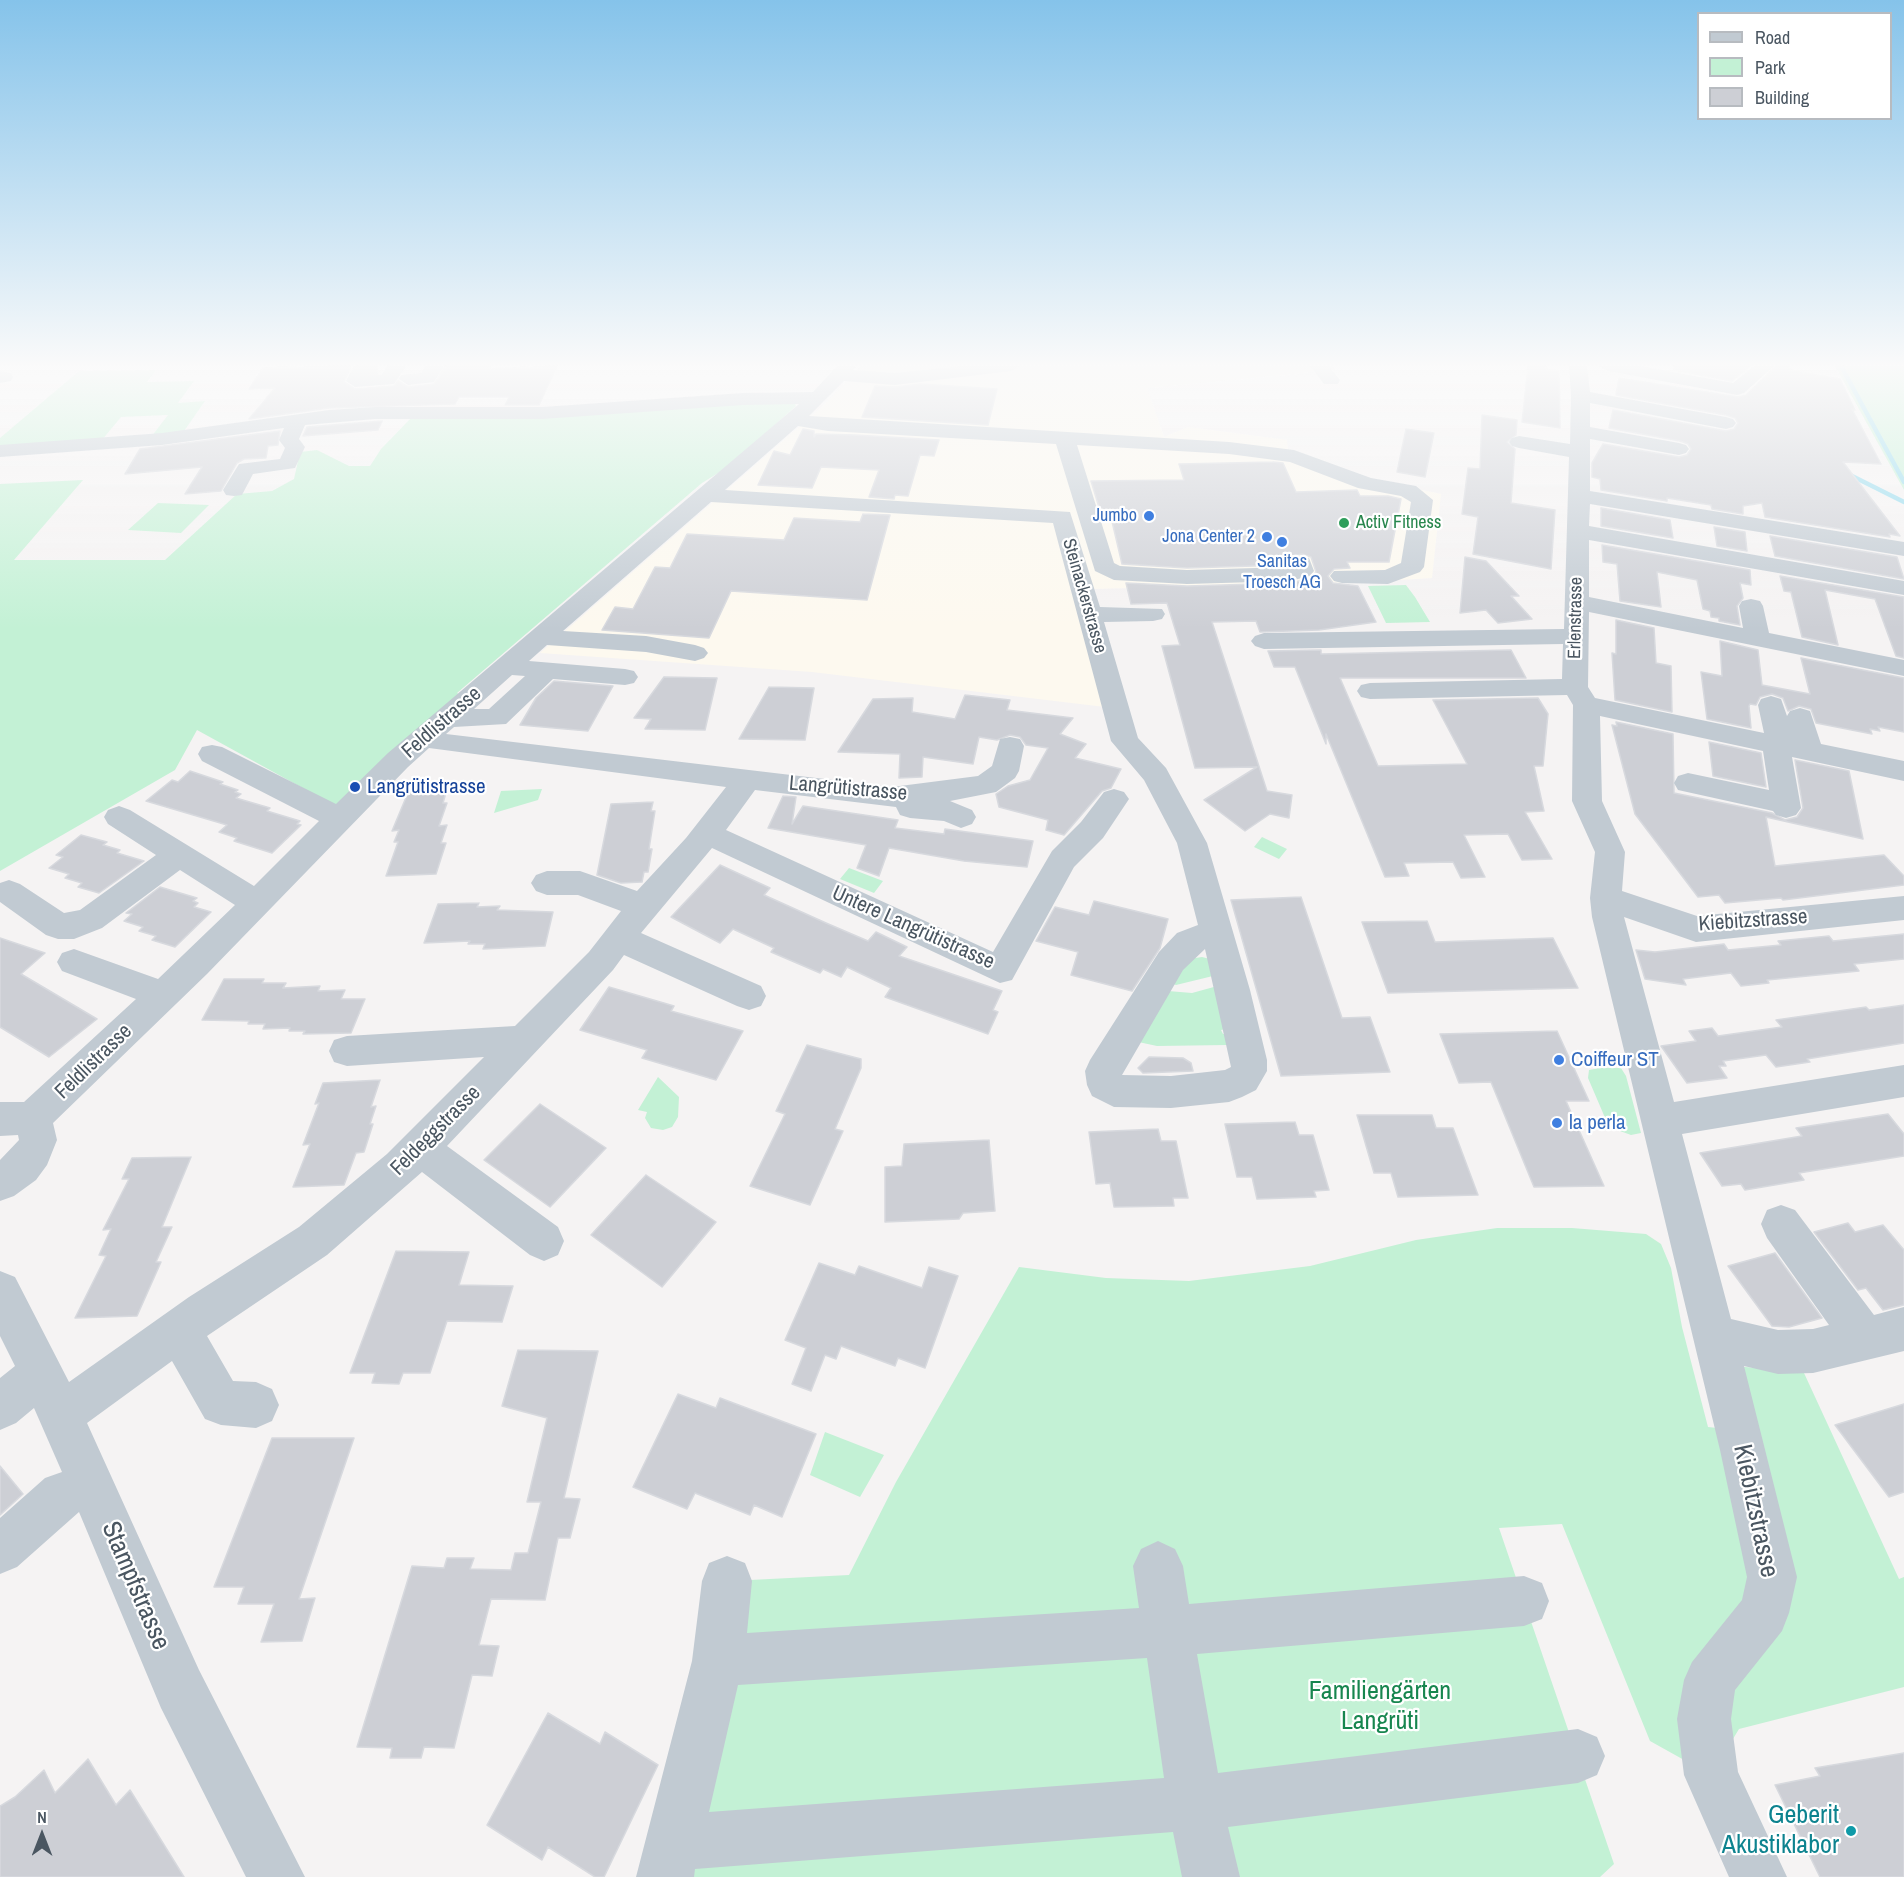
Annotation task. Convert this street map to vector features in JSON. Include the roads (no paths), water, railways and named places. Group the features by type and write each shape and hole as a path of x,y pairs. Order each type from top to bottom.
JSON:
{"street":[{"path":"234,490 246,468 288,464 292,454"},
{"name":"Feldlistrasse","path":"15,1120 164,995 340,819 438,726 508,668 753,454"},
{"path":"1069,454 1103,566 1114,573 1290,574 1302,571 1297,563"},
{"path":"1275,454 1294,456 1366,483 1408,491 1422,500 1412,567 1388,577 1342,576"},
{"name":"Erlenstrasse","path":"1579,454 1577,495 1569,533 1576,602 1575,636 1587,801 1610,852 1608,880"},
{"name":"Steinackerstrasse","path":"707,495 1062,517 1125,741 1156,775 1192,843 1205,885 1214,932 1233,990 1249,1071 1243,1079 1228,1086 1171,1092 1114,1091 1105,1085 1103,1071 1171,961 1189,942 1214,932"},
{"path":"1577,495 1904,549"},
{"path":"1569,533 1904,588"},
{"path":"1576,602 1904,668"},
{"path":"1630,603 1638,608 1664,613 1664,620"},
{"path":"1751,606 1758,639"},
{"path":"1089,615 1154,614"},
{"path":"1264,641 1575,636"},
{"path":"543,637 646,644 695,653"},
{"path":"508,668 625,677"},
{"path":"438,726 496,718 546,670"},
{"path":"1370,691 1449,682 1580,696 1778,744 1904,771"},
{"path":"1688,783 1786,806 1771,705"},
{"path":"1800,717 1809,751"},
{"path":"438,726 641,748"},
{"name":"Langrütistrasse","path":"438,726 447,743 892,796 925,795 986,785 1005,771 1010,746"},
{"path":"212,753 340,819"},
{"name":"Feldeggstrasse","path":"46,1382 179,1331 313,1241 360,1204 421,1149 601,961 748,779"},
{"path":"838,790 857,803 949,811 961,818"},
{"name":"Untere Langrütistrasse","path":"706,833 1000,970 1038,899 1064,859 1092,830 1114,799"},
{"path":"119,817 257,903"},
{"path":"9,892 58,926 74,926 91,919 179,854"},
{"name":"Kiebitzstrasse","path":"1758,1877 1711,1775 1704,1719 1710,1680 1764,1613 1772,1577 1661,1121 1608,917 1608,880 1696,928 1904,909"},
{"path":"547,883 580,883 632,921 750,986"},
{"path":"74,962 164,995"},
{"path":"347,1051 524,1040"},
{"path":"1661,1121 1904,1081"},
{"path":"0,1183 22,1167 33,1154 38,1140 37,1129 15,1120"},
{"path":"421,1149 544,1241"},
{"path":"1781,1224 1884,1334"},
{"name":"Stampfstrasse","path":"0,1293 46,1382 180,1689 276,1877"},
{"path":"179,1331 221,1403 256,1405"},
{"path":"1714,1337 1778,1352 1813,1350 1884,1334"},
{"path":"0,1389 46,1382"},
{"path":"0,1407 46,1382"},
{"path":"0,1550 62,1495"},
{"path":"1158,1566 1196,1803 1211,1877"},
{"path":"727,1581 718,1661 669,1860 1196,1803 1578,1756"},
{"path":"718,1661 1170,1631 1524,1600"}],"waterway":[{"path":"1889,454 1904,482"},
{"path":"1846,473 1904,502"}],"place":[{"name":"Jumbo","path":"1149,516"},
{"name":"Activ Fitness","path":"1344,523"},
{"name":"Jona Center 2","path":"1267,537"},
{"name":"Sanitas Troesch AG","path":"1282,542"},
{"name":"Langrütistrasse","path":"355,787"},
{"name":"Coiffeur ST","path":"1559,1060"},
{"name":"la perla","path":"1557,1123"},
{"name":"Geberit Akustiklabor","path":"1851,1831"}],"park label":[{"name":"Familiengärten Langrüti","path":"1380,1707"}]}
